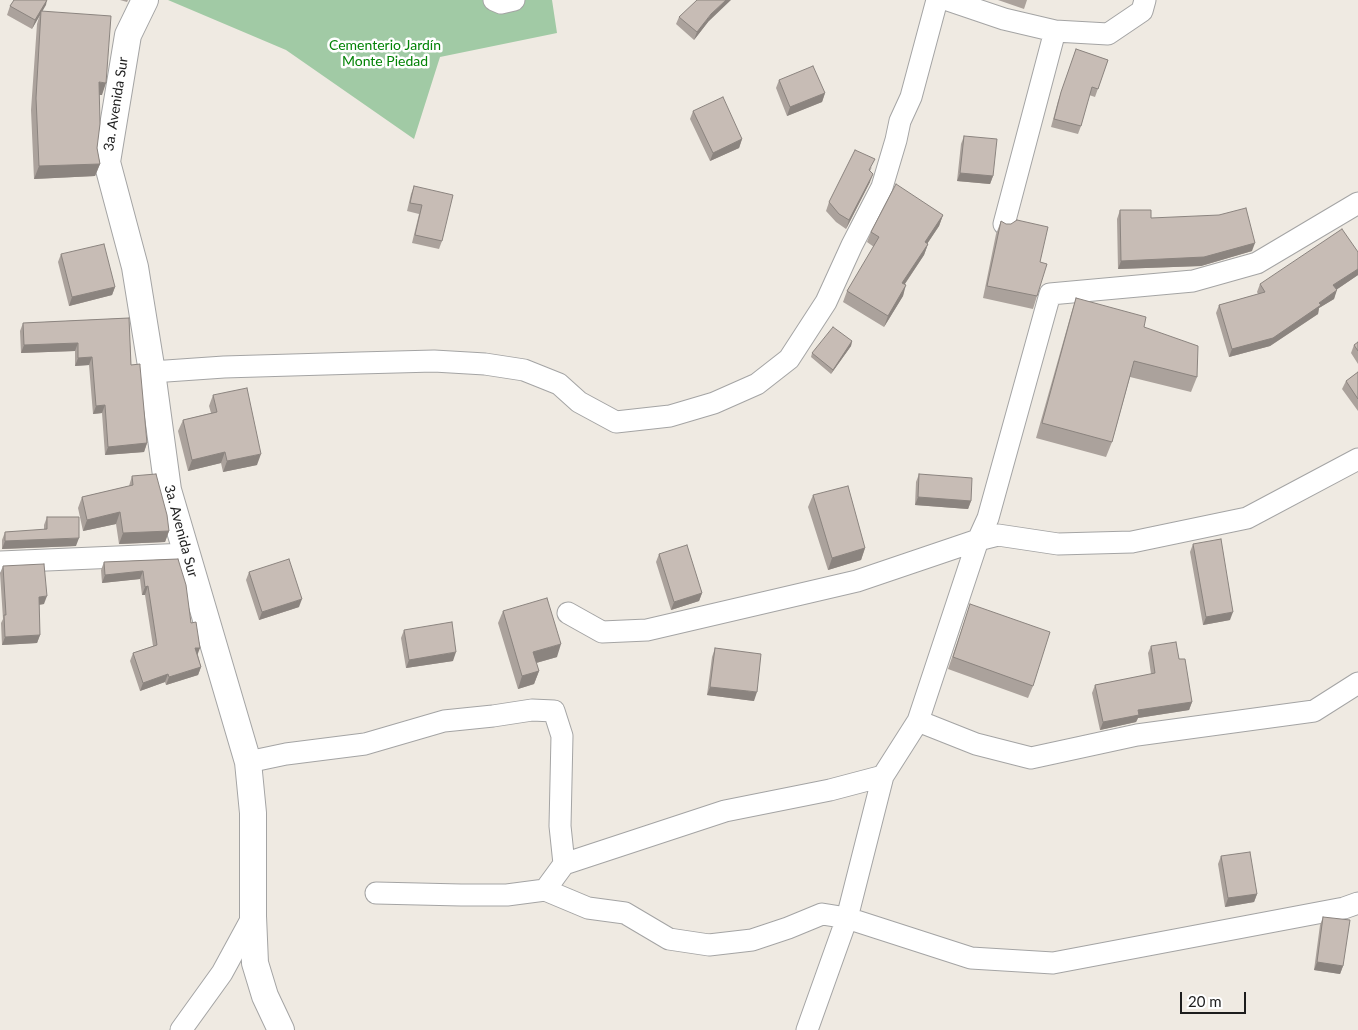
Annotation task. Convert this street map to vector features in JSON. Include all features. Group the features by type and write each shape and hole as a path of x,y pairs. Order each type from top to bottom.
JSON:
{"street":[{"name":"3a. Avenida Sur","path":"145,0 128,35 107,162 135,267 168,490 248,762 252,813 255,963 265,996 281,1030"},
{"path":"494,0 501,2 514,0"},
{"path":"152,372 224,367 434,361 485,364 524,370 559,384 579,402 616,422 670,416 714,403 757,384 789,360 820,310 882,187 900,121 911,97 937,0"},
{"path":"948,0 1004,19 1054,31 1108,34 1142,11 1145,0"},
{"path":"1004,224 1054,31"},
{"path":"807,1030 847,918 883,776 918,721 978,540 988,518 1050,294 1193,282 1257,263 1358,203"},
{"path":"568,612 602,632 647,630 857,581 998,535 1058,544 1132,542 1247,518 1358,459"},
{"path":"0,562 187,554"},
{"path":"918,721 976,744 1031,758 1137,735 1314,711 1358,683"},
{"path":"248,762 286,754 365,744 444,721 532,710 554,711 562,736 560,826 564,864"},
{"path":"545,890 564,864 724,811 830,790 883,776"},
{"path":"376,892 461,896 507,895 545,890 588,908 625,913 669,939 708,945 752,940 822,914 847,918 971,958 1053,963 1344,908 1358,903"},
{"path":"181,1030 222,973 253,916"}],"green space":[{"name":"Cementerio Jardín Monte Piedad","path":"168,0 552,0 557,33 440,57 414,139 286,50"}],"building":[{"path":"14,0 47,0 35,20 10,6"},
{"path":"697,0 726,0 711,14 697,32 679,17"},
{"path":"41,11 111,16 106,83 99,82 100,124 97,148 100,164 39,166 36,98"},
{"path":"1076,49 1108,60 1098,89 1092,87 1081,126 1054,119"},
{"path":"813,66 825,93 790,107 779,80"},
{"path":"723,97 742,139 713,153 693,111"},
{"path":"964,136 997,139 993,176 960,173"},
{"path":"855,150 875,159 869,170 873,174 849,220 839,214 829,202"},
{"path":"896,184 943,215 925,242 928,244 902,283 906,285 888,316 847,291 879,237 871,232"},
{"path":"414,186 453,195 442,241 415,235 422,205 410,203"},
{"path":"1246,208 1255,243 1204,257 1121,261 1120,210 1151,210 1151,218 1219,215"},
{"path":"1017,220 1048,227 1040,262 1047,264 1037,296 987,286 1001,221 1011,224"},
{"path":"1342,229 1358,252 1358,269 1333,285 1337,290 1319,303 1321,305 1273,338 1232,349 1219,305 1265,292 1260,284"},
{"path":"104,244 115,287 72,297 61,254"},
{"path":"1076,298 1146,317 1144,327 1198,346 1197,377 1134,361 1112,442 1042,423"},
{"path":"129,318 131,365 140,364 147,443 108,447 105,405 96,406 92,357 78,358 78,343 24,345 23,323"},
{"path":"833,327 852,341 833,370 812,353"},
{"path":"1358,342 1358,351 1354,345"},
{"path":"1358,372 1358,399 1346,381"},
{"path":"247,388 261,454 227,461 225,452 192,460 183,420 217,412 213,395"},
{"path":"156,474 167,515 169,531 123,533 120,512 87,520 82,497 133,485 132,476"},
{"path":"919,474 972,478 971,501 918,497"},
{"path":"848,486 865,548 832,558 813,495"},
{"path":"47,517 79,517 79,538 5,541 5,532 47,529"},
{"path":"1221,539 1233,612 1206,617 1193,544"},
{"path":"687,545 702,593 674,602 659,554"},
{"path":"178,559 186,585 191,623 196,622 200,648 195,648 201,667 169,677 168,674 143,683 133,653 157,645 148,586 145,587 143,571 105,575 104,562"},
{"path":"289,559 302,599 262,612 249,572"},
{"path":"44,564 47,596 39,597 40,635 5,637 4,615 6,615 3,566"},
{"path":"547,598 561,644 533,652 539,671 522,676 503,611"},
{"path":"970,604 1050,632 1033,686 953,657"},
{"path":"452,622 456,652 409,660 404,630"},
{"path":"1176,642 1179,659 1185,659 1192,702 1138,710 1139,715 1103,722 1095,685 1155,673 1151,646"},
{"path":"715,648 761,654 757,692 710,687"},
{"path":"1250,852 1257,894 1228,898 1221,856"},
{"path":"1323,917 1350,920 1343,966 1317,962"}]}
